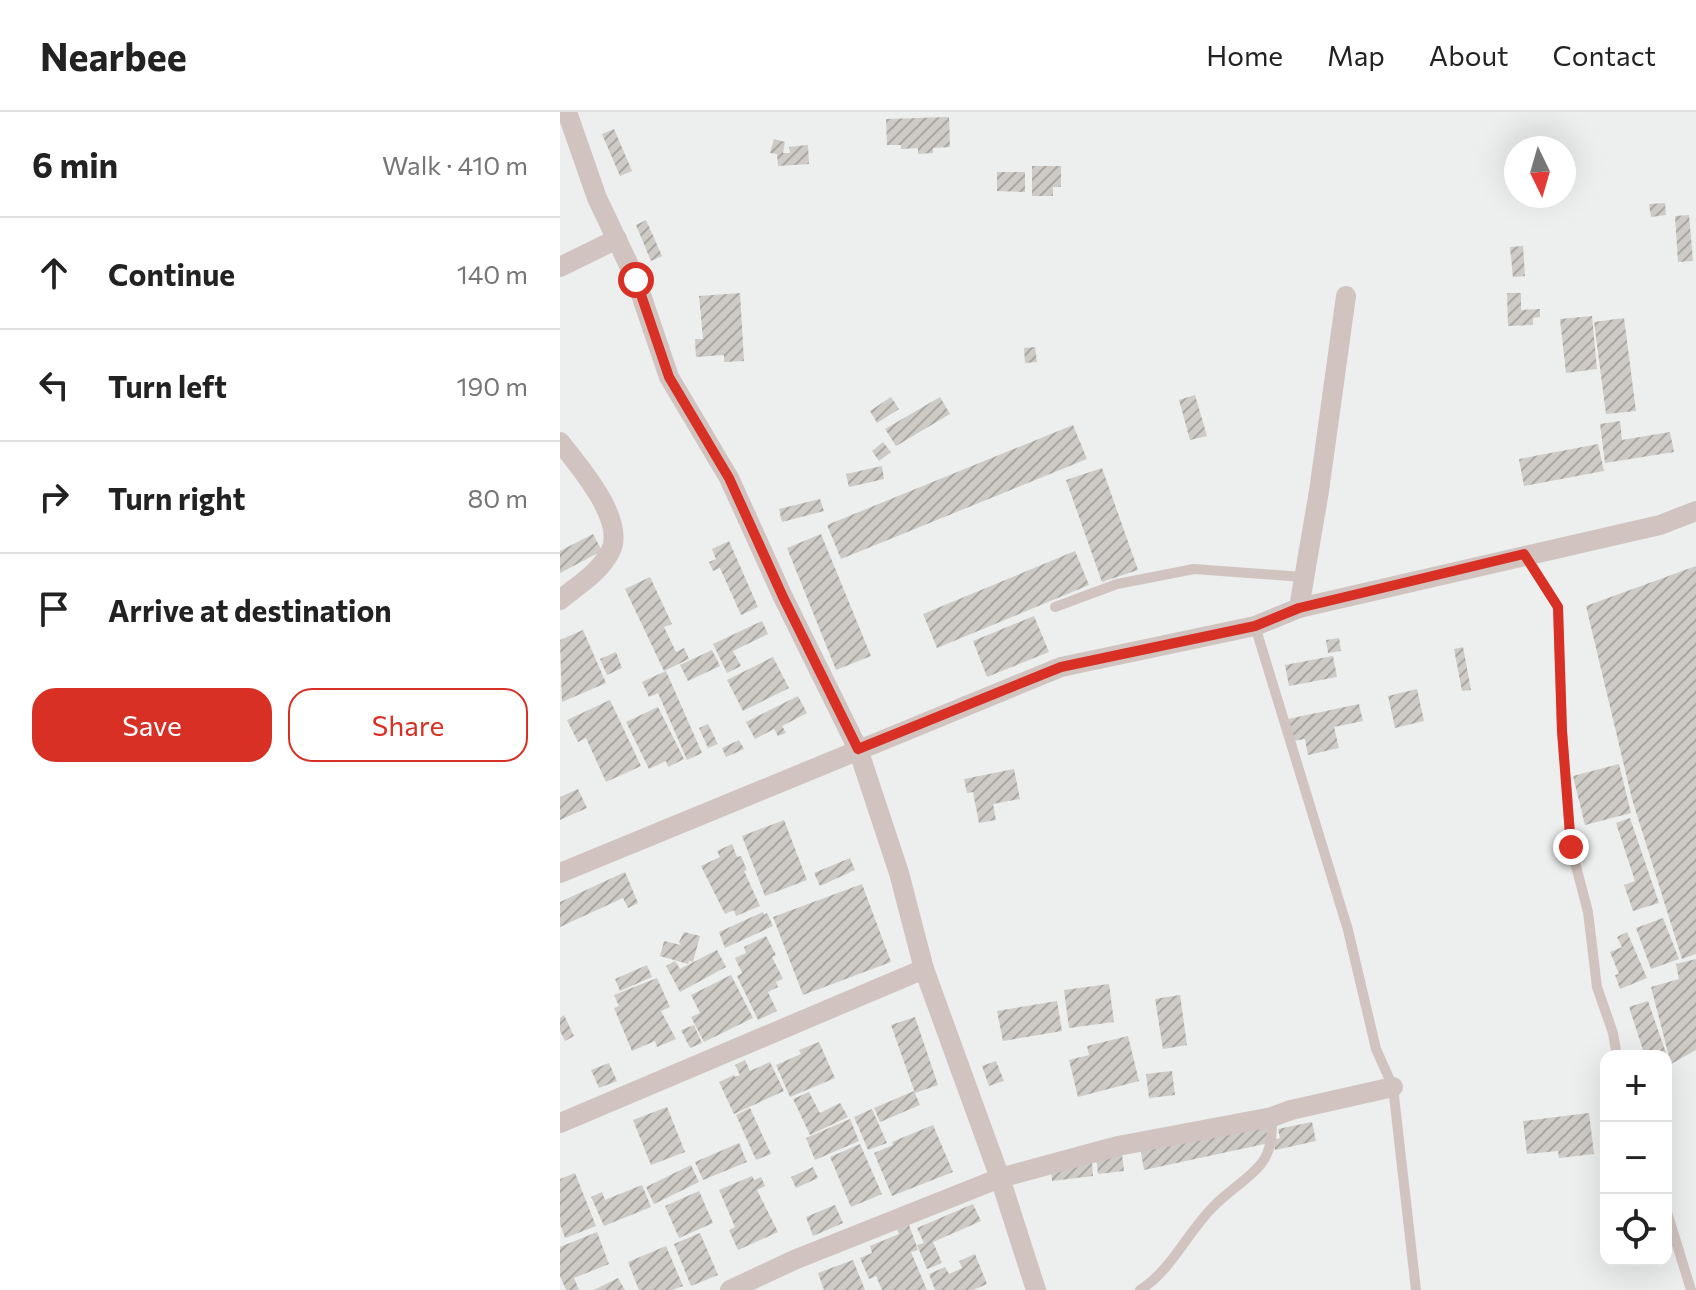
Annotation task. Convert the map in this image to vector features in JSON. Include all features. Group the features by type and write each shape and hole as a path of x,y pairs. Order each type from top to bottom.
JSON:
{"street":[{"path":"567,112 597,198 636,280 669,377 729,478 858,749 899,873 924,969 1000,1178 1036,1290"},
{"path":"560,267 617,239"},
{"path":"1299,608 1346,296"},
{"path":"560,442 586,475 612,521 615,536 612,550 604,561 560,600"},
{"path":"560,873 1061,667 1255,626 1299,608 1660,525 1696,511"},
{"path":"560,1123 924,969"},
{"path":"730,1290 794,1260 1000,1178 1118,1146 1272,1117 1393,1087"}],"lane":[{"path":"1524,554 1558,607 1562,731 1571,847 1588,912 1597,987 1616,1050"},
{"path":"1055,607 1117,584 1194,569 1303,577"},
{"path":"1255,626 1348,930 1376,1049 1393,1087 1416,1290"},
{"path":"1140,1290 1175,1256 1195,1226 1214,1206 1262,1163 1272,1143 1272,1117"},
{"path":"1672,1228 1691,1290"}],"building":[{"path":"949,117 950,147 933,148 933,153 918,154 918,148 901,149 901,145 887,145 886,119"},
{"path":"614,129 632,171 620,176 602,134"},
{"path":"774,139 785,142 783,153 790,153 789,147 808,145 809,164 778,166 777,154 770,153"},
{"path":"1032,166 1061,166 1061,187 1053,187 1053,196 1032,196"},
{"path":"997,172 1025,172 1025,192 997,191"},
{"path":"1665,203 1666,215 1651,217 1649,204"},
{"path":"1689,215 1693,261 1678,262 1675,216"},
{"path":"646,220 662,256 651,261 636,225"},
{"path":"1523,246 1525,276 1513,277 1510,247"},
{"path":"740,293 744,361 724,362 724,355 696,357 695,339 703,339 699,296"},
{"path":"1507,293 1521,293 1521,310 1540,309 1540,317 1533,318 1533,325 1508,326"},
{"path":"1592,316 1597,369 1566,373 1560,319"},
{"path":"1624,318 1636,411 1606,414 1594,322"},
{"path":"1035,347 1037,362 1025,363 1024,348"},
{"path":"1195,395 1207,436 1190,440 1179,400"},
{"path":"891,397 899,409 877,423 870,411"},
{"path":"940,397 950,414 896,446 885,429"},
{"path":"1620,421 1622,440 1670,432 1674,452 1605,463 1600,424"},
{"path":"1073,425 1087,459 841,559 827,525"},
{"path":"883,442 891,452 879,461 872,451"},
{"path":"1598,444 1604,471 1524,486 1519,459"},
{"path":"882,466 884,479 849,487 846,474"},
{"path":"1102,468 1138,570 1102,582 1066,480"},
{"path":"820,499 824,511 782,522 779,509"},
{"path":"593,534 602,551 560,573 560,551"},
{"path":"821,534 871,656 836,670 787,548"},
{"path":"729,541 758,607 741,615 720,568 713,571 709,562 716,559 712,549"},
{"path":"1075,551 1089,585 937,648 923,614"},
{"path":"1696,566 1696,954 1682,959 1632,799 1586,606"},
{"path":"650,577 672,624 664,627 676,652 684,648 689,659 664,671 625,589"},
{"path":"1034,616 1049,652 987,677 973,641"},
{"path":"762,621 768,634 733,651 741,666 727,673 713,644"},
{"path":"583,630 606,683 562,702 560,640"},
{"path":"1339,638 1341,651 1328,653 1326,640"},
{"path":"1463,647 1471,690 1462,691 1454,649"},
{"path":"712,650 720,666 688,681 680,665"},
{"path":"616,652 622,668 607,675 600,659"},
{"path":"1333,656 1337,677 1289,686 1285,665"},
{"path":"773,657 789,688 743,711 727,680"},
{"path":"666,671 702,753 687,760 658,693 649,697 642,682"},
{"path":"1417,689 1424,721 1395,728 1388,696"},
{"path":"798,696 807,713 782,726 786,733 778,736 774,729 755,739 746,722"},
{"path":"610,700 641,766 606,782 586,738 578,742 567,720"},
{"path":"1359,704 1363,721 1334,727 1339,748 1308,755 1305,739 1293,741 1288,719"},
{"path":"658,707 684,759 668,767 666,761 649,769 626,722"},
{"path":"708,724 718,744 708,748 699,728"},
{"path":"739,740 744,749 726,757 722,748"},
{"path":"1619,764 1631,813 1585,825 1573,776"},
{"path":"1014,769 1020,799 993,804 996,820 979,823 973,792 967,793 964,779"},
{"path":"578,789 587,808 560,820 560,797"},
{"path":"1630,818 1659,903 1633,911 1624,885 1635,881 1616,823"},
{"path":"784,820 807,880 765,896 742,836"},
{"path":"732,844 737,857 741,856 747,870 744,871 760,906 736,916 734,910 725,914 701,866 720,857 717,851"},
{"path":"850,858 855,870 820,886 814,873"},
{"path":"625,872 638,903 628,908 623,898 560,927 560,902"},
{"path":"862,884 891,962 803,995 773,917"},
{"path":"763,912 764,915 767,913 773,926 725,948 719,932"},
{"path":"1663,918 1679,959 1651,969 1636,928"},
{"path":"684,932 700,936 693,962 689,961 688,964 660,956 664,941 681,945 679,942"},
{"path":"1627,932 1647,978 1620,989 1615,975 1619,974 1610,952 1622,947 1617,937"},
{"path":"766,936 783,979 776,982 778,987 768,992 777,1011 758,1020 737,976 742,973 735,958 746,953 744,947"},
{"path":"717,950 726,967 680,992 666,966 675,961 680,969"},
{"path":"1696,959 1696,1050 1672,1063 1672,1050 1667,1050 1651,987 1679,979 1676,964"},
{"path":"647,965 652,977 620,991 615,979"},
{"path":"731,975 753,1018 704,1042 691,1017 700,1013 691,995"},
{"path":"657,978 670,1007 661,1011 676,1039 657,1047 655,1041 632,1051 614,1008 619,1006 614,995"},
{"path":"1109,984 1114,1022 1069,1028 1064,990"},
{"path":"1180,995 1187,1045 1163,1049 1155,999"},
{"path":"1057,1001 1062,1031 1003,1041 997,1011"},
{"path":"1648,1001 1665,1050 1643,1050 1629,1007"},
{"path":"564,1015 574,1036 565,1041 560,1031 560,1018"},
{"path":"915,1017 938,1085 915,1093 891,1025"},
{"path":"694,1025 702,1043 690,1048 681,1030"},
{"path":"1128,1036 1139,1081 1078,1097 1069,1060 1089,1055 1087,1046"},
{"path":"819,1042 835,1078 790,1097 776,1065"},
{"path":"745,1060 750,1071 770,1062 784,1091 734,1114 719,1082 740,1075 735,1065"},
{"path":"996,1061 1004,1081 989,1086 982,1066"},
{"path":"609,1063 617,1081 599,1088 591,1070"},
{"path":"1172,1071 1175,1095 1149,1098 1146,1074"},
{"path":"914,1091 920,1105 880,1122 874,1108"},
{"path":"809,1092 820,1113 840,1103 848,1117 810,1135 793,1099"},
{"path":"667,1107 685,1152 651,1165 633,1120"},
{"path":"750,1108 771,1154 756,1160 736,1115"},
{"path":"872,1109 887,1143 868,1150 854,1117"},
{"path":"1589,1113 1594,1154 1559,1158 1558,1151 1527,1154 1523,1121"},
{"path":"850,1119 859,1141 815,1160 806,1138"},
{"path":"1312,1122 1316,1141 1275,1150 1273,1140 1280,1138 1278,1129"},
{"path":"1266,1124 1269,1143 1144,1170 1140,1147"},
{"path":"933,1125 953,1172 892,1196 874,1153"},
{"path":"739,1143 747,1162 703,1180 695,1162"},
{"path":"860,1144 882,1194 851,1207 830,1157"},
{"path":"1122,1154 1124,1171 1098,1174 1096,1157"},
{"path":"1092,1162 1093,1176 1052,1181 1051,1167"},
{"path":"691,1165 699,1182 654,1204 646,1187"},
{"path":"813,1167 818,1178 796,1188 791,1177"},
{"path":"575,1173 596,1226 565,1238 560,1224 560,1179"},
{"path":"752,1176 754,1180 761,1177 765,1186 757,1190 778,1232 738,1250 729,1230 735,1227 719,1190"},
{"path":"642,1185 651,1207 604,1226 591,1197 602,1192 605,1200"},
{"path":"699,1191 713,1223 679,1238 665,1206"},
{"path":"973,1204 981,1221 933,1242 942,1263 927,1269 917,1245 924,1243 917,1228"},
{"path":"835,1205 843,1223 813,1236 806,1217"},
{"path":"908,1222 918,1250 911,1252 927,1290 882,1290 876,1276 869,1279 860,1258 872,1253 870,1246 899,1234 896,1227"},
{"path":"597,1232 609,1264 574,1278 579,1290 566,1290 560,1276 560,1247"},
{"path":"700,1233 718,1275 691,1286 674,1244"},
{"path":"666,1246 683,1286 672,1290 639,1290 628,1262"},
{"path":"975,1254 987,1284 973,1290 935,1290 929,1274 945,1267 949,1274 962,1268 959,1261"},
{"path":"853,1260 865,1290 824,1290 818,1273"},
{"path":"618,1278 625,1290 594,1290"}],"route":[{"path":"636,280 669,377 729,478 858,749 1061,667 1255,626 1299,608 1524,554 1558,607 1562,731 1571,847"}]}
